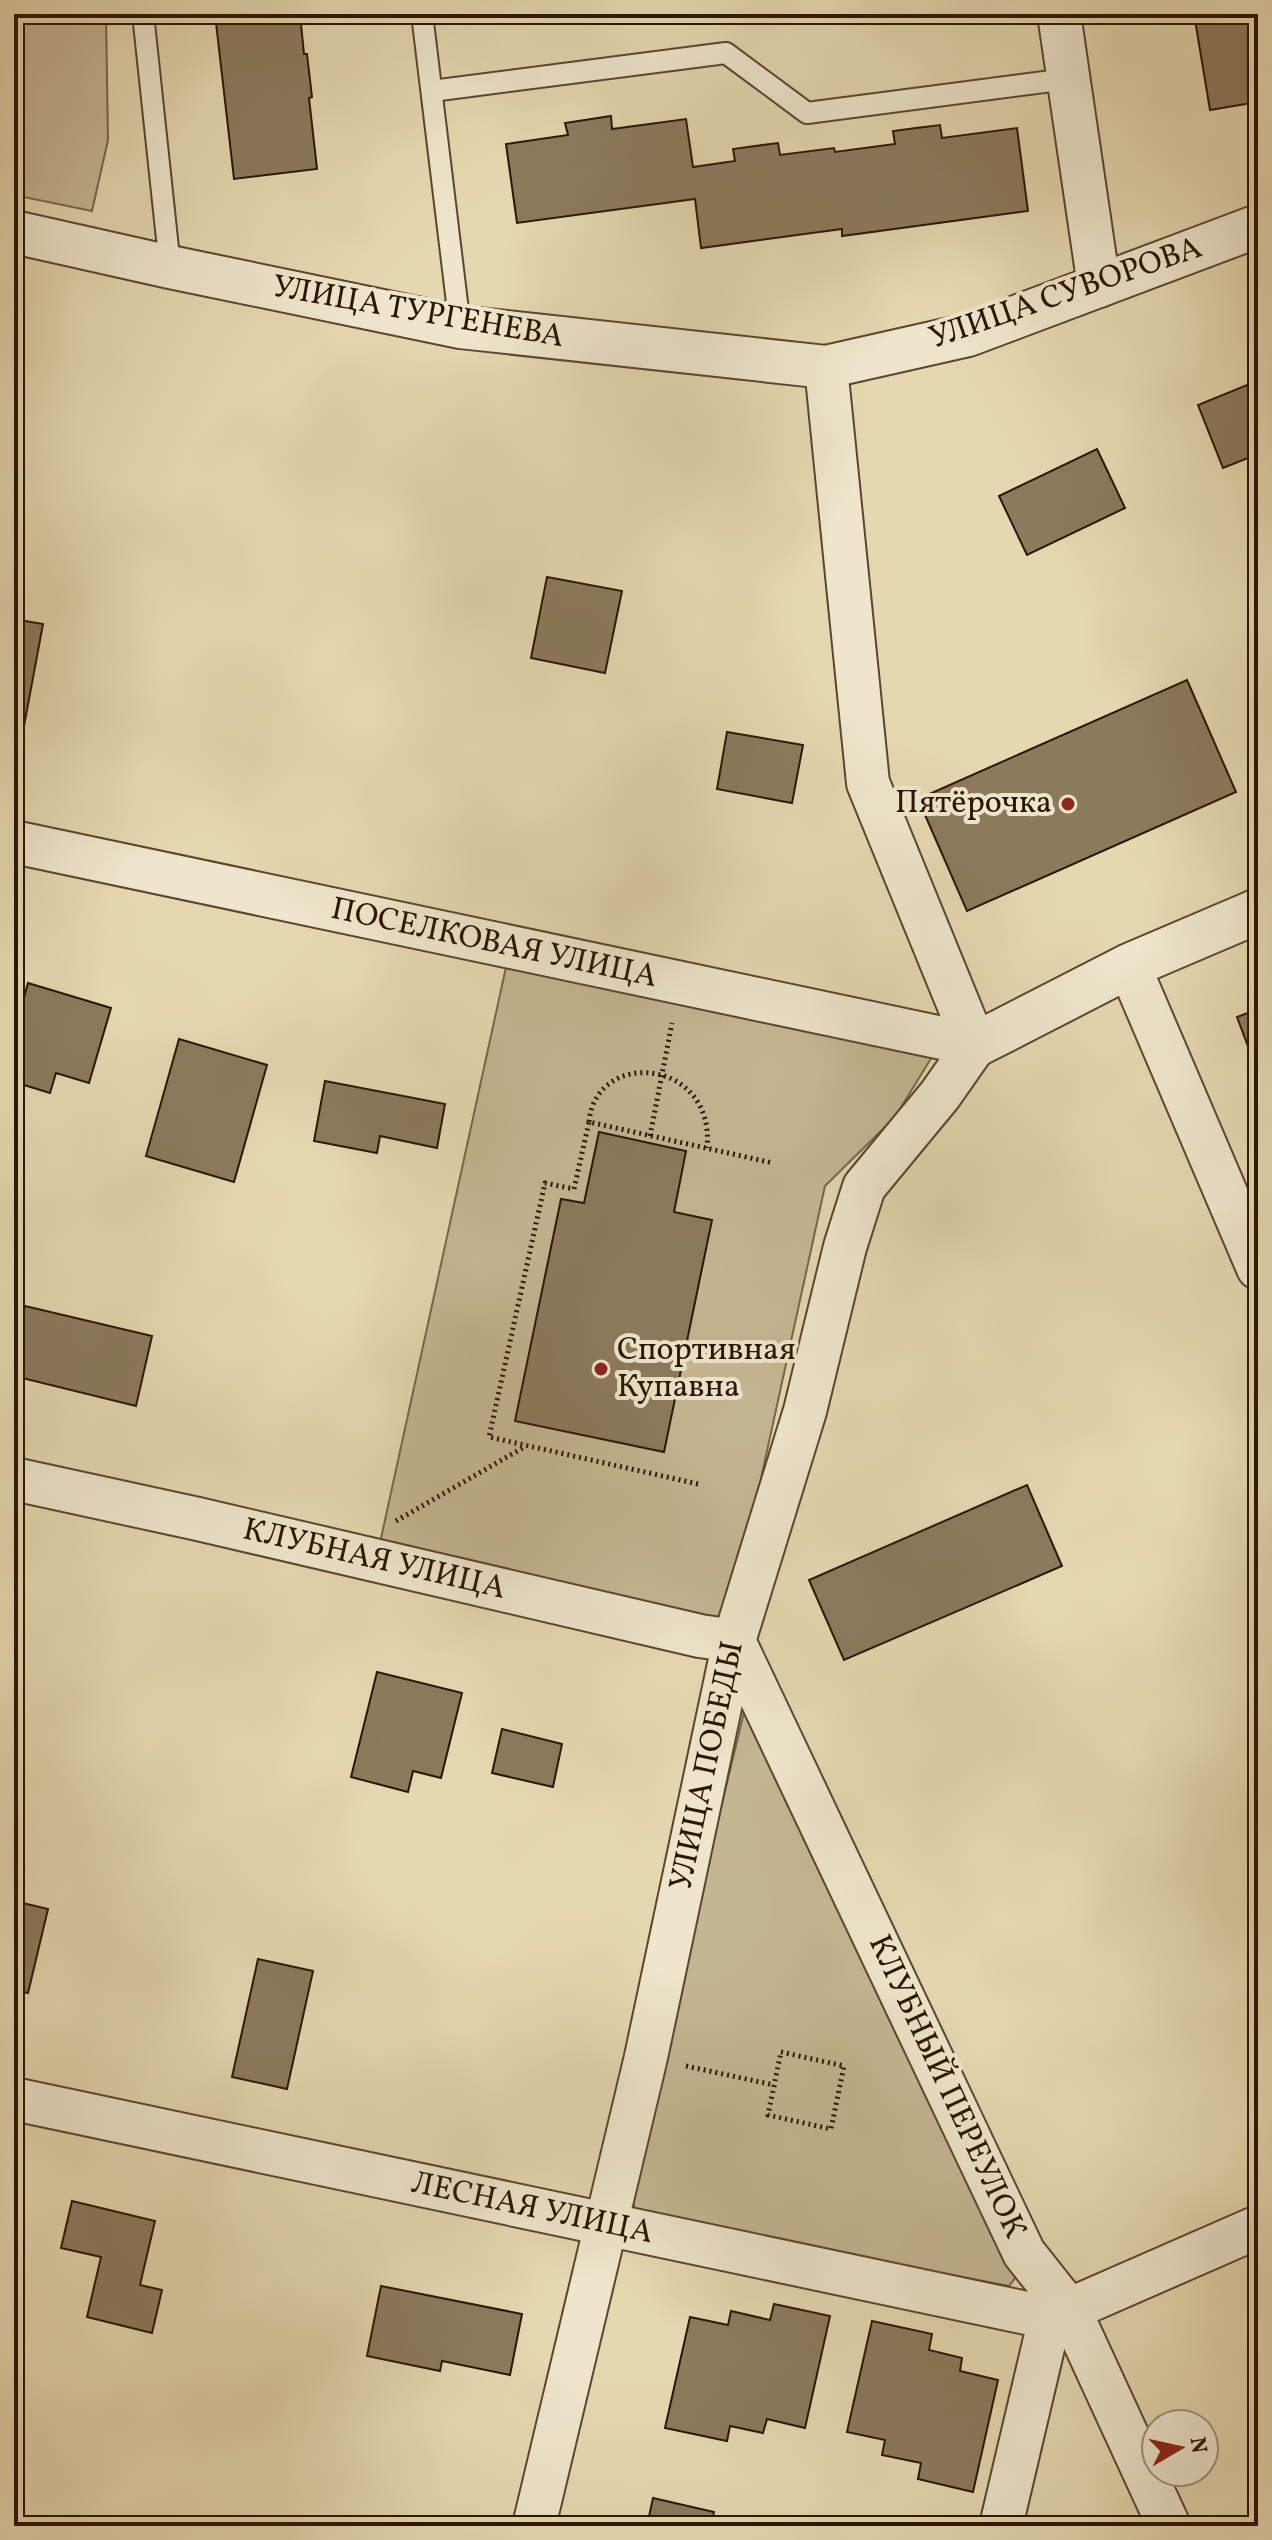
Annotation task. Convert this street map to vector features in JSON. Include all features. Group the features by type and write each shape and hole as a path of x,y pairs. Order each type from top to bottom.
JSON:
{"street":[{"path":"1059,14 1099,286"},
{"name":"УЛИЦА СУВОРОВА","path":"826,367 968,335 1258,226"},
{"name":"УЛИЦА ТУРГЕНЕВА","path":"14,232 460,327 826,367"},
{"path":"826,367 868,783 975,1045 1129,966 1258,911"},
{"name":"ПОСЕЛКОВАЯ УЛИЦА","path":"14,842 975,1045"},
{"path":"1129,966 1258,1268"},
{"name":"УЛИЦА ПОБЕДЫ","path":"534,2526 646,2057 734,1641 805,1411 845,1247 864,1187 940,1095 975,1045"},
{"name":"КЛУБНАЯ УЛИЦА","path":"14,1479 700,1636 734,1641"},
{"name":"КЛУБНЫЙ ПЕРЕУЛОК","path":"734,1641 1024,2253 1060,2315 1169,2526"},
{"name":"ЛЕСНАЯ УЛИЦА","path":"14,2099 605,2224 1060,2315"},
{"path":"1001,2526 1060,2315 1258,2227"}],"lane":[{"path":"143,14 170,267"},
{"path":"422,14 460,327"},
{"path":"432,91 726,53 807,113 1067,79"}],"path":[{"path":"650,1136 673,1016"},
{"path":"698,1484 489,1437 545,1183 574,1189 590,1110 596,1098 615,1081 640,1073 663,1074 677,1080 699,1103 709,1134 707,1148"},
{"path":"589,1122 773,1163"},
{"path":"341,1553 527,1446"},
{"path":"781,2052 844,2066 831,2129 768,2115 774,2085 781,2052"},
{"path":"646,2057 774,2085"}],"shaded area":[{"path":"14,14 106,14 108,140 92,211 14,195"},
{"name":"Спортивная Купавна","path":"508,958 935,1052 895,1117 825,1186 728,1629 378,1552"},
{"path":"746,1704 1019,2273 1009,2286 637,2215 629,2190"}],"building":[{"path":"215,14 300,14 312,97 309,98 317,169 234,179"},
{"path":"1194,14 1258,14 1258,102 1210,110"},
{"path":"611,116 612,129 686,119 693,167 735,161 733,149 778,143 780,155 834,148 835,152 895,144 893,131 940,125 942,138 1017,128 1028,211 842,236 842,229 701,248 695,199 517,223 506,144 568,135 565,123"},
{"path":"1247,385 1258,412 1258,454 1223,468 1198,405"},
{"path":"1097,449 1125,508 1027,555 999,496"},
{"path":"547,577 622,591 605,673 531,658"},
{"path":"14,619 43,624 21,742 14,741"},
{"path":"1187,680 1236,792 967,911 918,799"},
{"path":"727,732 803,745 792,803 717,789"},
{"path":"28,983 111,1008 89,1083 56,1073 50,1093 14,1082 14,1033"},
{"path":"1258,1009 1258,1073 1237,1017"},
{"path":"179,1039 267,1065 234,1182 146,1156"},
{"path":"325,1081 445,1104 437,1148 380,1136 377,1153 314,1141"},
{"path":"599,1132 686,1151 674,1212 712,1220 664,1452 515,1421 561,1199 584,1203"},
{"path":"25,1306 152,1336 136,1406 14,1376 14,1353"},
{"path":"1027,1485 1062,1566 844,1660 809,1580"},
{"path":"377,1672 462,1693 441,1778 413,1771 408,1792 351,1777"},
{"path":"502,1729 562,1744 553,1787 492,1773"},
{"path":"14,1901 48,1909 28,1993 14,1990"},
{"path":"258,1959 313,1971 287,2089 232,2077"},
{"path":"72,2201 155,2221 140,2285 162,2290 152,2333 87,2317 101,2257 61,2248"},
{"path":"381,2286 522,2314 510,2375 442,2361 440,2371 367,2356"},
{"path":"774,2304 830,2316 805,2428 767,2419 763,2433 730,2426 727,2441 665,2428 690,2317 728,2325 731,2311 770,2320"},
{"path":"872,2321 932,2334 929,2350 962,2358 960,2371 998,2380 973,2492 918,2479 921,2463 882,2455 885,2440 847,2432"},
{"path":"653,2498 714,2512 711,2526 647,2526"},
{"path":"14,2514 69,2526 14,2526"}],"place":[{"name":"Пятёрочка","path":"1068,804"},
{"name":"Спортивная Купавна","path":"601,1369"}]}
